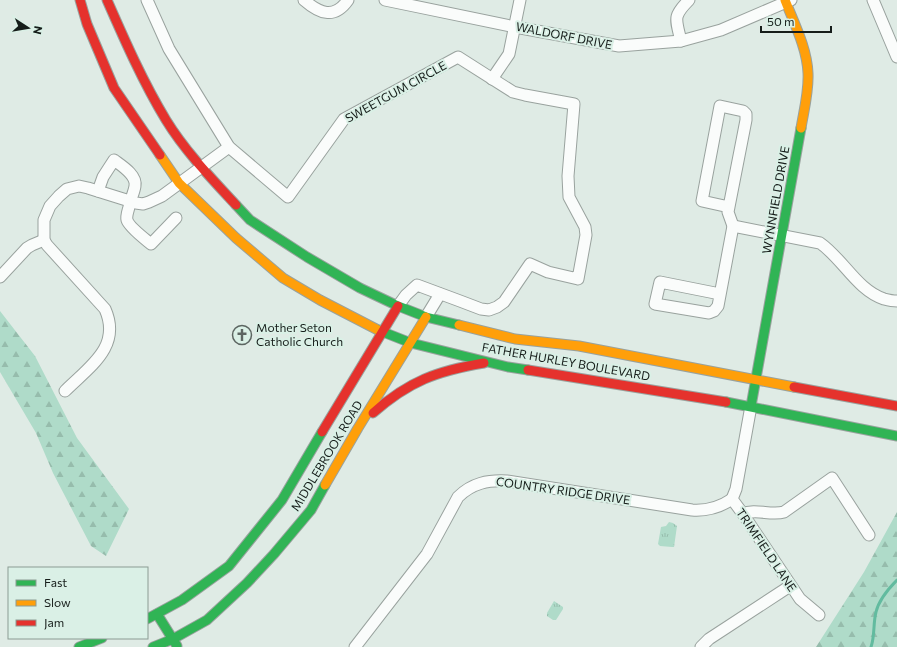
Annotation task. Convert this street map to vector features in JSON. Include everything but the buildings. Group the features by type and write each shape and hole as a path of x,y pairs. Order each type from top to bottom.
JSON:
{"main road":[{"name":"FATHER HURLEY BOULEVARD","path":"80,0 87,24 114,88 179,183 236,238 283,278 320,300 381,332 411,343 509,367 751,406 897,436"},
{"name":"FATHER HURLEY BOULEVARD","path":"107,0 133,60 163,114 201,167 250,220 307,257 360,288 426,317 515,339 579,346 897,406"},
{"name":"WYNNFIELD DRIVE","path":"751,406 807,94 808,73 805,53 787,1"},
{"name":"MIDDLEBROOK ROAD","path":"148,618 182,600 229,566 282,500 381,332 398,306"},
{"name":"MIDDLEBROOK ROAD","path":"152,647 175,643 207,620 247,583 311,510 358,428 426,317"},
{"path":"358,428 388,400 420,379 451,369 489,362"},
{"path":"157,614 175,643"},
{"path":"79,647 99,639"}],"street":[{"name":"SWEETGUM CIRCLE","path":"147,0 169,49 229,147 288,197 344,119 458,57 513,92 574,104 568,176 569,197 585,227 586,235 578,279 548,272 530,264 504,302 489,310 481,309 418,285 406,295 398,306"},
{"path":"304,0 315,9 334,13 348,0"},
{"name":"WALDORF DRIVE","path":"385,0 515,27 619,46 681,41 721,30 787,1"},
{"path":"492,79 509,54 520,0"},
{"path":"681,41 676,17 679,10 689,0"},
{"path":"873,0 897,57"},
{"path":"720,294 660,282 655,304 709,313 714,311 718,306 733,226 728,212 729,207 746,120 746,114 743,111 720,106 702,201 729,207"},
{"path":"65,391 103,352 108,343 111,331 110,319 105,309 44,240 44,220 50,206 68,189 79,186 143,204 162,196 229,147"},
{"path":"98,191 103,177 114,160 132,175 135,181 135,186 127,213 129,223 151,244 176,218"},
{"path":"733,226 820,243 829,249 859,282 885,299 897,301"},
{"path":"0,277 27,248 44,240"},
{"path":"426,317 440,294"},
{"name":"TRIMFIELD LANE","path":"751,406 736,489 732,499 790,586 800,599 819,615"},
{"path":"743,514 749,511 775,514 784,512 832,478 869,535"},
{"name":"COUNTRY RIDGE DRIVE","path":"355,647 427,554 458,497 464,491 480,483 492,480 507,481 692,510 713,509 732,499"},
{"path":"701,647 709,639 790,586"}],"green space":[{"path":"0,311 35,356 77,438 129,509 106,556 91,546 53,473 36,433 0,372"},
{"path":"897,512 897,647 816,647 864,572"},
{"path":"669,522 677,526 674,547 660,546 658,544 661,527 666,526"},
{"path":"554,601 563,607 556,620 553,620 547,616 547,613"}],"waterway":[{"path":"871,647 877,607 884,594 897,580"}],"traffic: fast":[{"path":"751,406 801,128"},
{"path":"236,205 250,220 307,257 360,288 426,317 459,325"},
{"path":"378,330 411,343 508,367 528,370"},
{"path":"726,402 897,436"},
{"path":"148,618 182,600 229,566 282,500 322,432"},
{"path":"153,647 173,639 207,620 247,583 311,510 325,485"},
{"path":"157,614 177,646"},
{"path":"79,647 99,639"}],"traffic: slow":[{"path":"785,0 800,36 807,64 808,87 801,128"},
{"path":"160,155 179,183 236,238 283,278 320,300 378,330"},
{"path":"325,485 426,317"},
{"path":"459,325 515,339 579,346 794,387"}],"traffic: jam":[{"path":"80,0 87,24 114,88 160,155"},
{"path":"107,0 142,76 166,120 190,153 236,205"},
{"path":"322,432 398,306"},
{"path":"373,413 399,393 424,379 452,370 484,363"},
{"path":"528,370 726,402"},
{"path":"794,387 897,406"}],"place":[{"name":"Mother Seton Catholic Church","path":"242,335"}]}
